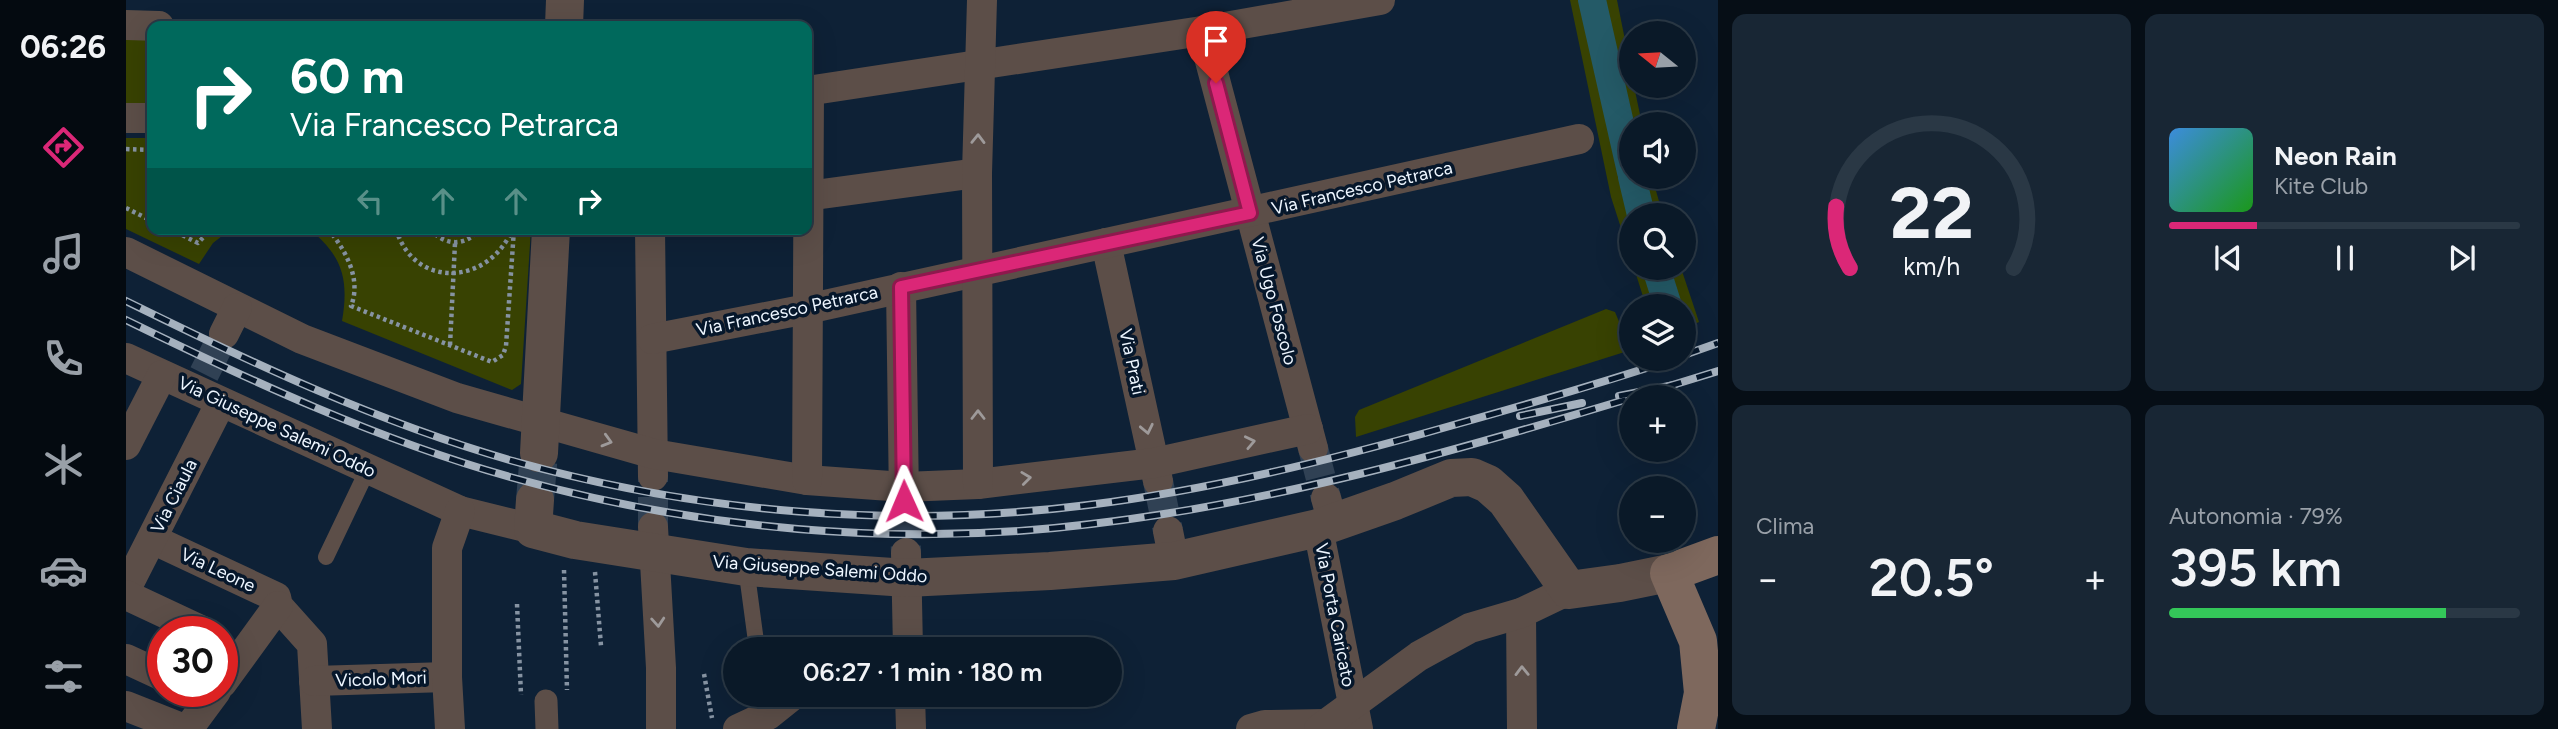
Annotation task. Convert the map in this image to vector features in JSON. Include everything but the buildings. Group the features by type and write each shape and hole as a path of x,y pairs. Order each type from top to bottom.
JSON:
{"main road":[{"path":"1696,729 1703,693 1698,641 1669,573 1718,555"}],"street":[{"path":"564,21 565,0"},
{"path":"978,484 977,173 982,0"},
{"path":"812,89 1202,31 1380,0"},
{"path":"126,24 147,25"},
{"name":"Via Ugo Foscolo","path":"1156,472 1311,439 1202,31"},
{"path":"126,118 147,118"},
{"name":"Via Francesco Petrarca","path":"652,339 807,309 1579,139"},
{"path":"812,195 977,173"},
{"path":"540,437 551,235"},
{"path":"650,235 653,465"},
{"path":"807,235 807,480"},
{"name":"Via Prati","path":"1106,243 1156,472"},
{"path":"126,252 302,339 457,398 540,437 653,465 807,480 904,494 978,484 1156,472"},
{"path":"901,287 904,494"},
{"path":"224,334 237,308"},
{"name":"Via Giuseppe Salemi Oddo","path":"126,358 162,375 207,389 368,469 460,511 653,540 747,567 907,566 1050,571 1326,516 1451,478 1472,477 1488,484 1506,500 1569,590"},
{"path":"126,445 162,375"},
{"name":"Via Ciaula","path":"126,589 152,539 207,389"},
{"path":"450,729 447,677 447,548 460,511"},
{"name":"Via Porta Caricato","path":"1326,516 1355,716"},
{"name":"Via Leone","path":"152,539 276,597 278,606"},
{"path":"653,540 661,668 661,729"},
{"path":"905,637 907,566"},
{"path":"1251,729 1265,725 1322,727 1355,716 1419,656 1470,628 1521,612 1569,590 1669,573"},
{"path":"126,595 171,616"},
{"path":"238,641 278,606 312,644 317,729"},
{"path":"1521,612 1522,729"},
{"path":"126,659 147,669"},
{"name":"Vicolo Mori","path":"314,681 447,677"},
{"path":"546,701 547,729"},
{"path":"126,706 186,729 200,707"},
{"path":"737,729 769,707"},
{"path":"910,707 911,729"}],"lane":[{"path":"326,556 368,469"},
{"path":"747,567 756,637"}],"path":[{"path":"126,149 147,150"},
{"path":"126,208 147,218"},
{"path":"182,235 198,243 205,235"},
{"path":"333,235 341,245 352,271 354,299 351,306 492,362 503,355 506,346 513,235"},
{"path":"398,235 411,256 428,268 454,273 468,272 487,263 502,249 510,235"},
{"path":"435,235 455,243 475,235"},
{"path":"450,345 455,243"},
{"path":"557,527 594,581 601,646"},
{"path":"517,604 522,702 567,699 564,575 557,527"},
{"path":"704,674 714,729"}],"green space":[{"path":"1570,0 1617,0 1621,21 1619,21 1619,98 1637,98 1639,112 1619,112 1619,189 1655,189 1660,203 1619,203 1619,222 1611,197"},
{"path":"126,38 147,40 147,103 126,103"},
{"path":"126,138 147,138 147,235 223,235 213,243 199,264 126,229"},
{"path":"316,235 531,235 521,384 512,390 342,321 344,281 336,259"},
{"path":"1638,280 1685,280 1690,294 1642,294"},
{"path":"1606,309 1615,312 1619,322 1619,354 1356,437 1355,417 1359,410"}],"waterway":[{"path":"1592,0 1619,119"},
{"path":"1635,189 1638,203"},
{"path":"1660,280 1664,294"}],"tunnel":[{"path":"204,374 224,334"},
{"path":"1313,448 1326,498"},
{"path":"535,500 539,453"},
{"path":"653,476 653,527"},
{"path":"1158,481 1168,531"},
{"path":"904,501 906,553"}],"railway":[{"path":"126,301 316,390 462,445 583,479 654,493 798,512 943,516 1016,512 1134,499 1315,462 1405,439 1637,371"},
{"path":"126,320 220,365 363,427 510,477 652,510 798,529 871,533 1018,531 1160,515 1364,473 1619,402"},
{"path":"1696,351 1718,343"},
{"path":"1672,385 1718,371"},
{"path":"1520,416 1582,403"}],"route":[{"path":"904,501 901,287 1250,213 1216,83"}]}
